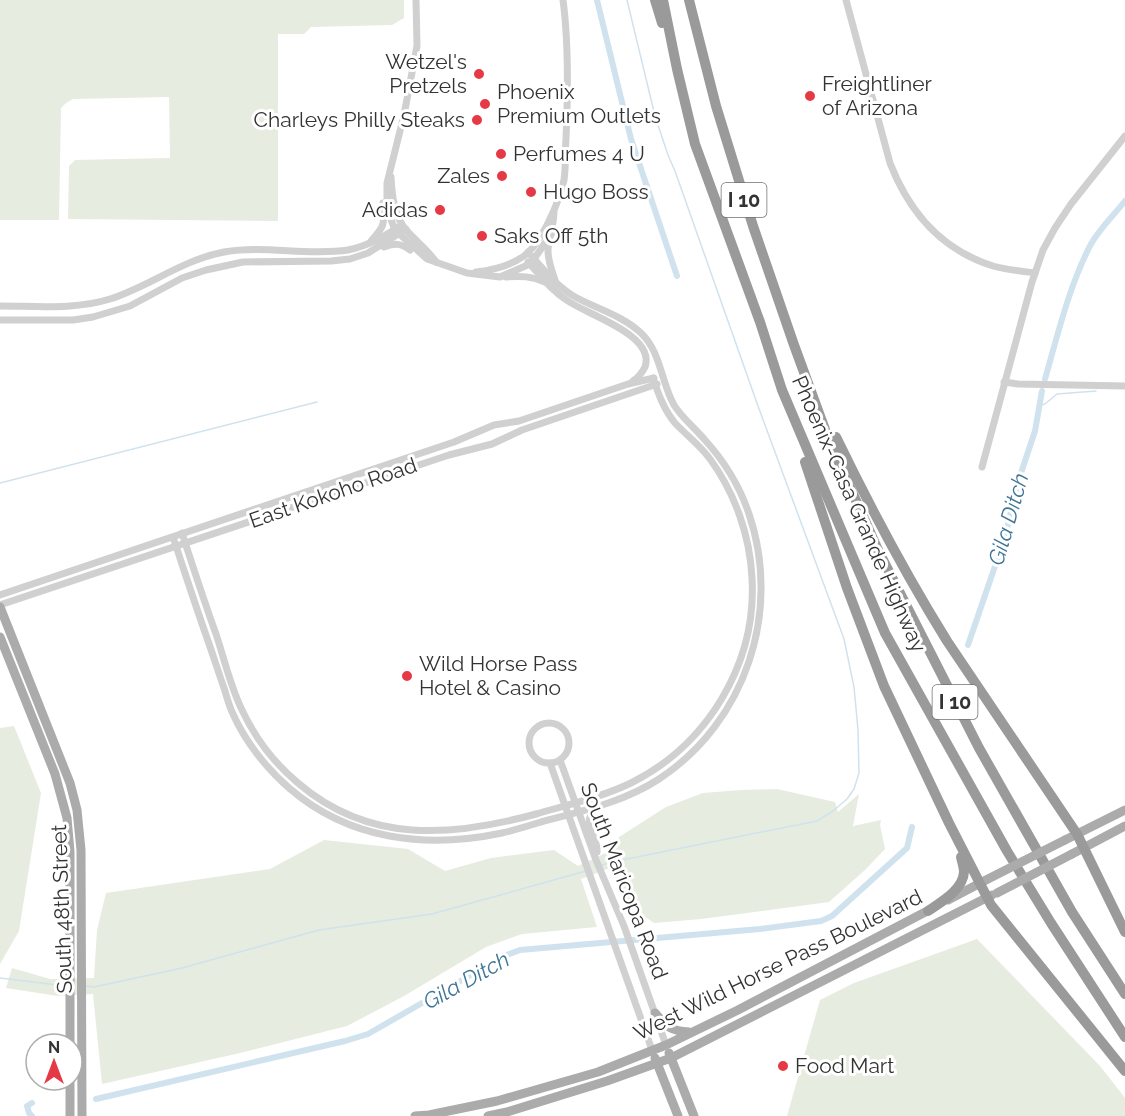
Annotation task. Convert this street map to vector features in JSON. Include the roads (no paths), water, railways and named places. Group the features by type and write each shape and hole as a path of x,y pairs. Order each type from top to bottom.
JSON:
{"highway":[{"path":"654,0 677,69"},
{"name":"I 10","path":"663,0 677,69"},
{"name":"Phoenix-Casa Grande Highway","path":"689,0 716,106 749,216 827,435 878,549 979,748 1072,912 1125,994"},
{"name":"Phoenix-Casa Grande Highway","path":"677,69 695,144 760,322 782,390 885,633 1007,851 1125,1037"},
{"path":"782,390 848,588 884,686 949,823 992,896 991,905 1125,1071"},
{"path":"813,395 879,524 928,610 1077,834 1125,932"},
{"path":"928,911 952,893 964,875 949,823"}],"main road":[{"name":"South 48th Street","path":"0,606 60,755 77,810 81,850 82,1116"},
{"name":"South 48th Street","path":"0,637 56,774 66,818 70,852 70,1032"},
{"name":"West Wild Horse Pass Boulevard","path":"415,1116 497,1101 598,1072 666,1045 1125,810"},
{"name":"West Wild Horse Pass Boulevard","path":"488,1116 607,1081 671,1058 992,896 1125,826"},
{"path":"655,1013 672,1030 692,1032"},
{"name":"South Maricopa Road","path":"666,1045 694,1116"},
{"name":"South Maricopa Road","path":"652,1050 678,1116"},
{"path":"70,1092 70,1116"}],"street":[{"path":"369,244 384,224 383,194 408,99 417,46 416,0"},
{"path":"562,0 565,20 567,109 564,178 555,210 548,253 556,281 565,291"},
{"path":"846,0 890,163 897,181 916,212 946,242 966,254 991,266 1035,273"},
{"path":"982,467 1043,250 1071,204 1125,136"},
{"path":"391,169 394,204 404,227 436,262"},
{"path":"387,183 390,217 397,232 428,259 467,273 500,277 527,276 548,284"},
{"path":"467,273 507,265 525,255 544,231 555,210"},
{"path":"368,253 404,227"},
{"path":"0,306 61,306 94,303 140,287 177,267 226,252 348,249 369,244 397,232"},
{"path":"500,277 532,261 552,233"},
{"path":"0,320 81,319 123,309 183,278 217,267 243,262 350,259 396,244 404,245 421,254"},
{"path":"173,537 232,714 251,746 288,788 311,805 340,821 384,836 430,841 477,837 506,832 599,806 633,794 661,778 709,734 731,703 746,673 761,613 762,582 758,547 749,514 736,484 719,457 675,407 649,342 637,330 613,315 565,291 525,255"},
{"path":"532,261 548,284 568,302 620,329 644,350 646,361 641,374 628,384"},
{"path":"177,267 183,278"},
{"path":"61,306 61,320"},
{"name":"East Kokoho Road","path":"0,606 456,452 480,448 518,431 664,379"},
{"path":"182,533 240,706 256,736 277,764 316,798 343,812 384,827 428,832 502,823 609,792 655,770 700,729 723,698 738,669 747,640 752,611 749,547 727,486 710,460 666,410 654,382"},
{"name":"East Kokoho Road","path":"0,595 454,442 494,425 514,422 628,384 654,382"},
{"path":"1005,382 1125,386"},
{"path":"514,422 518,431"},
{"path":"380,467 382,477"},
{"path":"745,534 754,532"},
{"path":"712,713 720,719"},
{"path":"552,722 564,729 569,742 565,755 560,760 550,763 533,756 528,743 532,730 538,725 552,722"},
{"name":"South Maricopa Road","path":"560,760 596,860 624,926 666,1045"},
{"name":"South Maricopa Road","path":"550,763 652,1050"},
{"path":"596,860 597,848 589,820 591,813 599,806"},
{"path":"475,827 477,837"},
{"path":"465,829 466,838"}],"waterway":[{"path":"597,0 631,139 677,276"},
{"path":"602,865 817,821 847,799 854,789 859,773 854,687 844,639 668,155 655,116 627,0"},
{"name":"Gila Ditch","path":"1045,379 1065,310 1083,260 1099,232 1125,201"},
{"name":"Gila Ditch","path":"968,645 1005,537 1018,482 1035,431 1042,391"},
{"path":"1040,405 1045,404 1057,394 1096,391"},
{"path":"0,483 317,402"},
{"name":"Gila Ditch","path":"96,1099 368,1034 504,956 520,950 760,929 821,921 832,916 907,848 912,827"},
{"path":"86,986 94,987 182,968 319,930 432,914 586,871"},
{"path":"0,978 66,986"},
{"name":"Gila Ditch","path":"32,1103 27,1106 32,1116"}],"place":[{"name":"Wetzel's Pretzels","path":"479,74"},
{"name":"Freightliner of Arizona","path":"810,96"},
{"name":"Phoenix Premium Outlets","path":"485,104"},
{"name":"Charleys Philly Steaks","path":"477,120"},
{"name":"Perfumes 4 U","path":"501,154"},
{"name":"Zales","path":"502,176"},
{"name":"Hugo Boss","path":"531,192"},
{"name":"Adidas","path":"440,210"},
{"name":"Saks Off 5th","path":"482,236"},
{"name":"Wild Horse Pass Hotel & Casino","path":"407,676"},
{"name":"Food Mart","path":"783,1066"}]}
